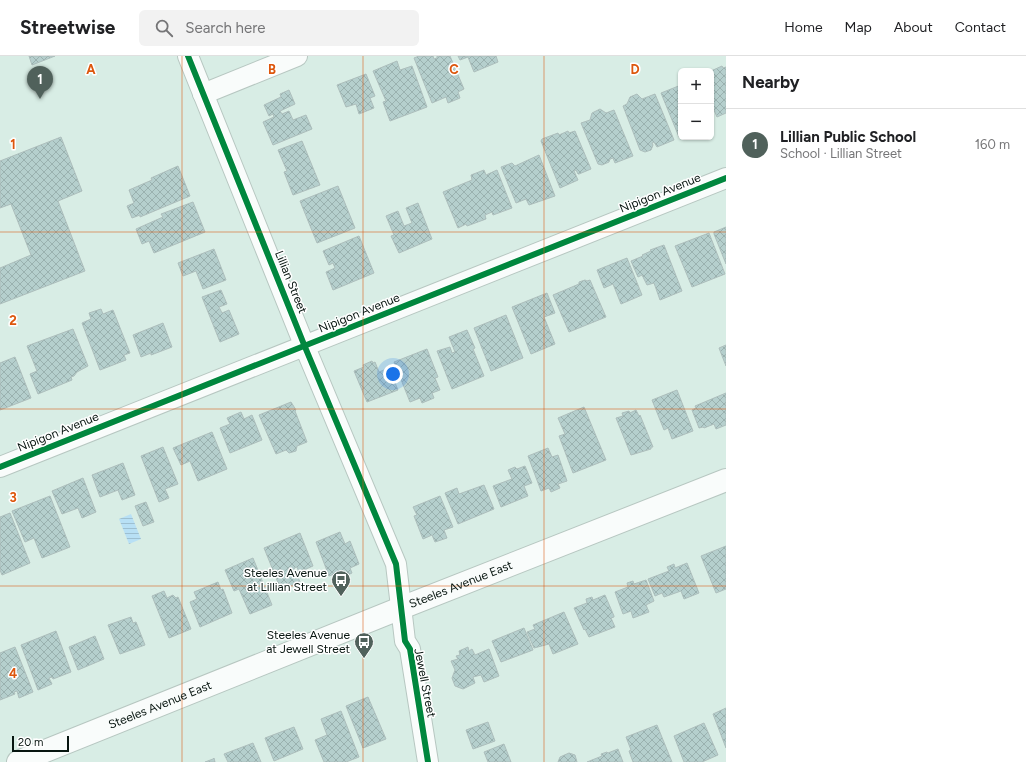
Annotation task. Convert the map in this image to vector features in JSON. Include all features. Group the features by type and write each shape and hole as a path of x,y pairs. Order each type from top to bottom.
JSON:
{"main road":[{"name":"Steeles Avenue East","path":"18,762 726,480"}],"street":[{"name":"Lillian Street","path":"188,56 305,347 396,564 402,608"},
{"path":"203,94 297,56"},
{"name":"Nipigon Avenue","path":"0,467 305,347 726,178"},
{"name":"Jewell Street","path":"402,608 405,641 410,649 428,762"}],"water":[{"path":"131,514 141,539 129,544 119,519"}],"building":[{"path":"29,56 55,56 32,65"},
{"path":"419,56 433,56 434,59 437,58 437,56 450,56 464,89 458,92 460,98 448,103 446,97 432,103 414,58"},
{"path":"458,56 496,56 498,62 474,72 468,57 460,60"},
{"path":"397,61 400,70 412,66 427,107 390,121 383,102 386,101 373,71"},
{"path":"722,66 723,68 726,67 726,113 717,117 714,110 714,70"},
{"path":"366,74 375,96 370,98 374,108 359,114 356,104 346,107 337,85"},
{"path":"678,86 678,135 661,93"},
{"path":"289,90 295,104 280,111 282,114 289,111 293,120 306,115 312,129 273,145 263,122 274,117 273,114 269,116 264,105 281,97 280,94"},
{"path":"637,94 642,99 655,94 674,140 657,147 654,142 652,143 653,145 651,150 645,152 640,150 623,106 627,104 630,97"},
{"path":"600,109 606,113 614,110 633,156 615,163 613,158 610,159 609,162 602,165 598,164 581,123 590,120 592,113"},
{"path":"568,131 569,133 575,131 591,169 579,174 576,170 574,171 578,180 560,188 541,141 542,139 558,133 559,135"},
{"path":"61,137 82,191 58,201 85,271 0,304 0,268 31,255 11,204 0,208 0,161"},
{"path":"302,141 320,185 293,195 284,172 287,171 278,150"},
{"path":"539,155 555,196 529,205 526,199 516,203 501,167 512,163 515,166"},
{"path":"178,166 190,196 140,217 140,215 132,218 127,206 134,203 129,190"},
{"path":"484,170 486,175 497,170 512,208 493,215 492,212 485,215 486,219 467,226 466,224 458,228 443,192 472,180 471,175"},
{"path":"338,186 355,228 317,243 300,201"},
{"path":"193,202 205,232 154,253 149,241 142,244 136,229 163,217 161,214"},
{"path":"418,203 432,239 399,253 391,236 394,235 386,216 398,211 404,226 412,223 406,208"},
{"path":"726,227 726,264 714,232"},
{"path":"709,233 725,274 692,287 675,246"},
{"path":"359,236 374,273 333,290 326,272 335,268 333,263 329,265 323,251"},
{"path":"664,245 682,291 660,300 654,283 647,285 642,275 638,277 631,261 643,256 642,255 651,251 650,250"},
{"path":"214,249 226,280 203,289 196,271 183,276 178,263"},
{"path":"627,258 642,295 621,304 613,284 604,288 597,270"},
{"path":"585,280 590,280 606,317 569,332 553,295"},
{"path":"221,290 227,304 219,307 222,313 229,310 239,334 220,342 202,297"},
{"path":"547,293 555,313 544,317 555,344 531,354 512,307"},
{"path":"101,309 103,314 113,310 130,353 124,355 126,360 100,370 82,323 91,319 89,313"},
{"path":"506,315 523,358 491,371 474,328"},
{"path":"163,323 172,347 141,357 133,335"},
{"path":"73,329 88,366 71,377 72,380 38,394 30,374 37,371 27,346"},
{"path":"467,330 475,348 473,349 484,376 452,389 437,351 450,347 452,353 455,352 449,337"},
{"path":"726,345 726,366 719,348"},
{"path":"427,349 438,377 435,378 440,390 432,393 434,398 422,403 420,398 410,402 394,362"},
{"path":"15,357 31,398 0,410 0,363"},
{"path":"372,361 373,363 375,362 379,372 389,368 398,390 367,402 354,371 364,367 363,365"},
{"path":"677,390 693,431 672,439 668,428 664,430 652,400"},
{"path":"726,393 726,425 716,429 714,424 704,428 699,428 692,410 696,408 695,406"},
{"path":"291,402 296,410 295,411 307,442 297,446 296,451 289,453 286,450 276,454 259,415"},
{"path":"584,407 606,460 573,473 559,436 565,434 558,418"},
{"path":"636,410 639,416 640,415 653,447 631,455 616,418 623,416 622,413 629,411 630,413"},
{"path":"241,412 244,419 252,415 262,440 230,453 220,428 230,424 227,418"},
{"path":"212,432 227,469 198,481 190,461 181,465 173,448"},
{"path":"163,447 178,484 165,489 169,498 159,502 141,456"},
{"path":"548,448 552,457 558,455 567,481 558,484 560,488 551,492 549,488 541,491 528,456"},
{"path":"123,463 135,495 122,500 118,490 100,497 92,475"},
{"path":"525,466 532,483 524,486 528,496 501,507 493,486 512,479 508,470 515,467 517,469"},
{"path":"83,478 96,512 82,518 78,508 62,514 52,491"},
{"path":"484,485 494,509 458,524 445,493 457,488 459,494"},
{"path":"50,496 70,547 42,558 34,538 25,542 12,511"},
{"path":"440,496 453,527 444,530 447,538 435,542 432,535 423,539 414,516 417,515 413,507"},
{"path":"146,502 154,522 143,526 135,506"},
{"path":"10,513 30,563 2,575 0,570 0,517"},
{"path":"340,532 345,544 350,541 359,564 350,568 352,573 341,578 339,572 329,576 316,542"},
{"path":"300,533 313,566 299,572 297,567 294,568 300,582 281,590 264,548"},
{"path":"726,546 726,589 716,593 701,556"},
{"path":"253,558 272,605 250,614 239,589 234,591 225,570"},
{"path":"687,563 699,593 684,599 681,591 664,597 662,593 655,596 648,579 669,571 667,567 674,564 675,568"},
{"path":"646,580 654,601 646,605 649,612 633,618 631,611 623,614 615,592 628,587 627,583 633,581 634,584"},
{"path":"218,582 221,590 223,589 232,613 200,627 190,602 197,599 194,592"},
{"path":"164,591 167,598 173,595 176,598 178,597 191,629 169,638 152,596"},
{"path":"605,595 614,616 611,618 615,627 589,637 585,629 584,630 574,608 587,603 586,599 592,597 593,600"},
{"path":"564,612 578,644 553,654 549,644 534,648 527,632 535,629 533,625"},
{"path":"131,617 133,623 136,622 145,645 120,654 108,625"},
{"path":"524,628 533,650 501,662 492,641"},
{"path":"56,631 71,672 53,679 52,677 49,678 52,684 38,690 21,645"},
{"path":"95,636 104,659 78,670 69,647"},
{"path":"15,647 33,692 19,698 17,691 14,692 15,694 0,700 0,653"},
{"path":"468,647 469,651 472,649 475,655 489,649 499,676 484,682 481,675 473,677 475,683 463,689 455,686 452,678 455,670 451,661 458,659 456,656 460,655 459,651"},
{"path":"368,697 386,739 363,748 346,706"},
{"path":"726,708 726,748 713,714"},
{"path":"341,711 359,757 346,762 324,762 315,740 327,735 321,719"},
{"path":"488,722 495,741 473,749 466,730"},
{"path":"704,723 718,755 702,762 684,762 674,736"},
{"path":"657,725 672,762 633,762 629,751 631,750 626,737"},
{"path":"294,727 303,749 274,761 265,738"},
{"path":"253,743 261,762 228,762 224,754"},
{"path":"504,744 511,762 488,762 484,752"},
{"path":"618,749 623,762 587,762 602,756 601,754"},
{"path":"569,753 575,755 577,762 558,762 560,757"},
{"path":"214,758 215,762 205,762 213,759"}],"cycle path":[{"path":"188,56 305,347 396,564 405,641 410,649 428,762"},
{"path":"0,467 726,178"}],"place":[{"name":"Lillian Public School","path":"40,99"},
{"name":"Steeles Avenue at Lillian Street","path":"341,597"},
{"name":"Steeles Avenue at Jewell Street","path":"364,659"}]}
